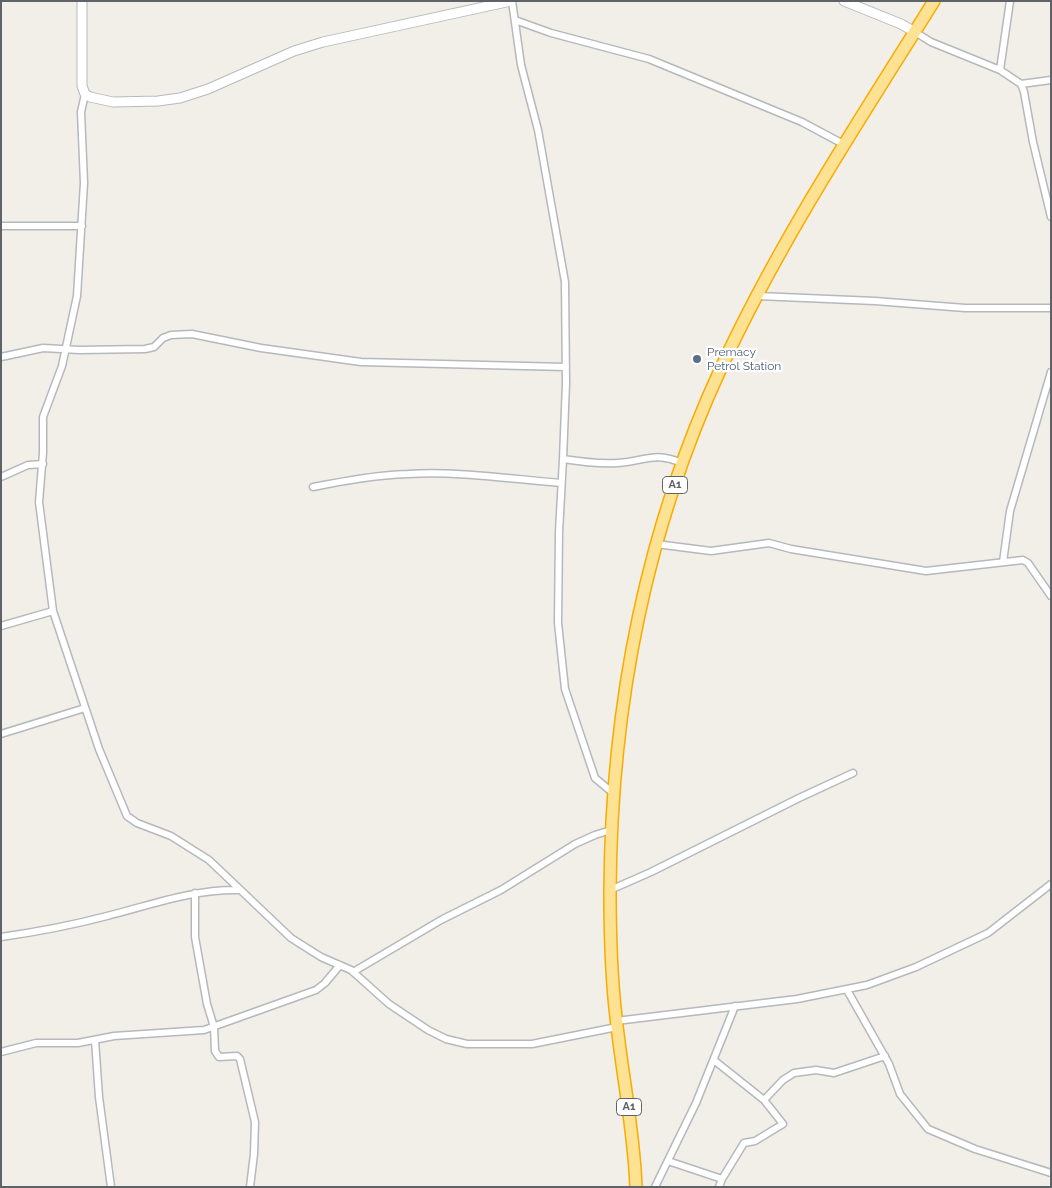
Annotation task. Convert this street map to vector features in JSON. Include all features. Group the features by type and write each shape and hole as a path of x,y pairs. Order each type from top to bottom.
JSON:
{"highway":[{"name":"A1","path":"636,1187 629,1111 617,1024 610,890 611,830 620,721 628,672 656,544 682,463 720,370 758,296 846,145 934,1"}],"street":[{"path":"82,1 82,86 84,94 81,112 84,164 77,296 67,349 44,417 43,464 39,502 53,612 109,776 127,816 198,852 209,860 291,938 305,948 353,972 375,994 434,1034 457,1042 543,1043 617,1024 735,1006 797,999 847,990 885,979 975,940 1009,919 1051,884"},
{"path":"84,94 114,102 158,101 180,98 208,89 270,60 318,43 383,27 511,1 521,65 538,130 563,266 567,308 558,623 566,697 595,778 613,793"},
{"path":"844,1 901,24 931,42 1000,70 1021,84 1051,218"},
{"path":"1000,70 1010,1"},
{"path":"515,20 551,33 649,59 802,122 846,145"},
{"path":"1021,84 1051,80"},
{"path":"1,226 82,226"},
{"path":"758,296 875,301 965,308 1051,308"},
{"path":"1,357 44,348 145,349 154,347 164,338 171,335 192,334 262,348 373,363 566,367"},
{"path":"1003,562 1012,503 1051,372"},
{"path":"563,459 606,463 631,462 658,456 682,463"},
{"path":"1,477 28,465 43,464"},
{"path":"313,487 351,479 409,474 459,474 561,483"},
{"path":"656,544 711,551 769,543 791,549 926,571 1020,560 1028,563 1051,596"},
{"path":"1,626 53,612"},
{"path":"1,734 85,708"},
{"path":"610,890 651,872 806,794 853,773"},
{"path":"353,972 441,920 501,890 575,844 611,830"},
{"path":"1,937 106,917 195,893 239,890"},
{"path":"195,893 195,936 207,1004 214,1027 214,1048 217,1056 237,1056 242,1061 254,1114 255,1136 250,1187"},
{"path":"1,1052 36,1042 69,1043 114,1036 194,1032 214,1027 277,1002 316,990 325,983 340,965"},
{"path":"847,990 885,1056 900,1094 919,1120 931,1132 1051,1173"},
{"path":"656,1187 715,1061 735,1006"},
{"path":"95,1040 99,1097 111,1187"},
{"path":"764,1100 783,1080 794,1073 816,1070 834,1073 885,1056"},
{"path":"715,1061 764,1100 783,1124 756,1142 744,1143 722,1178 719,1187"},
{"path":"668,1161 722,1178"}],"place":[{"name":"Premacy Petrol Station","path":"697,359"}]}
